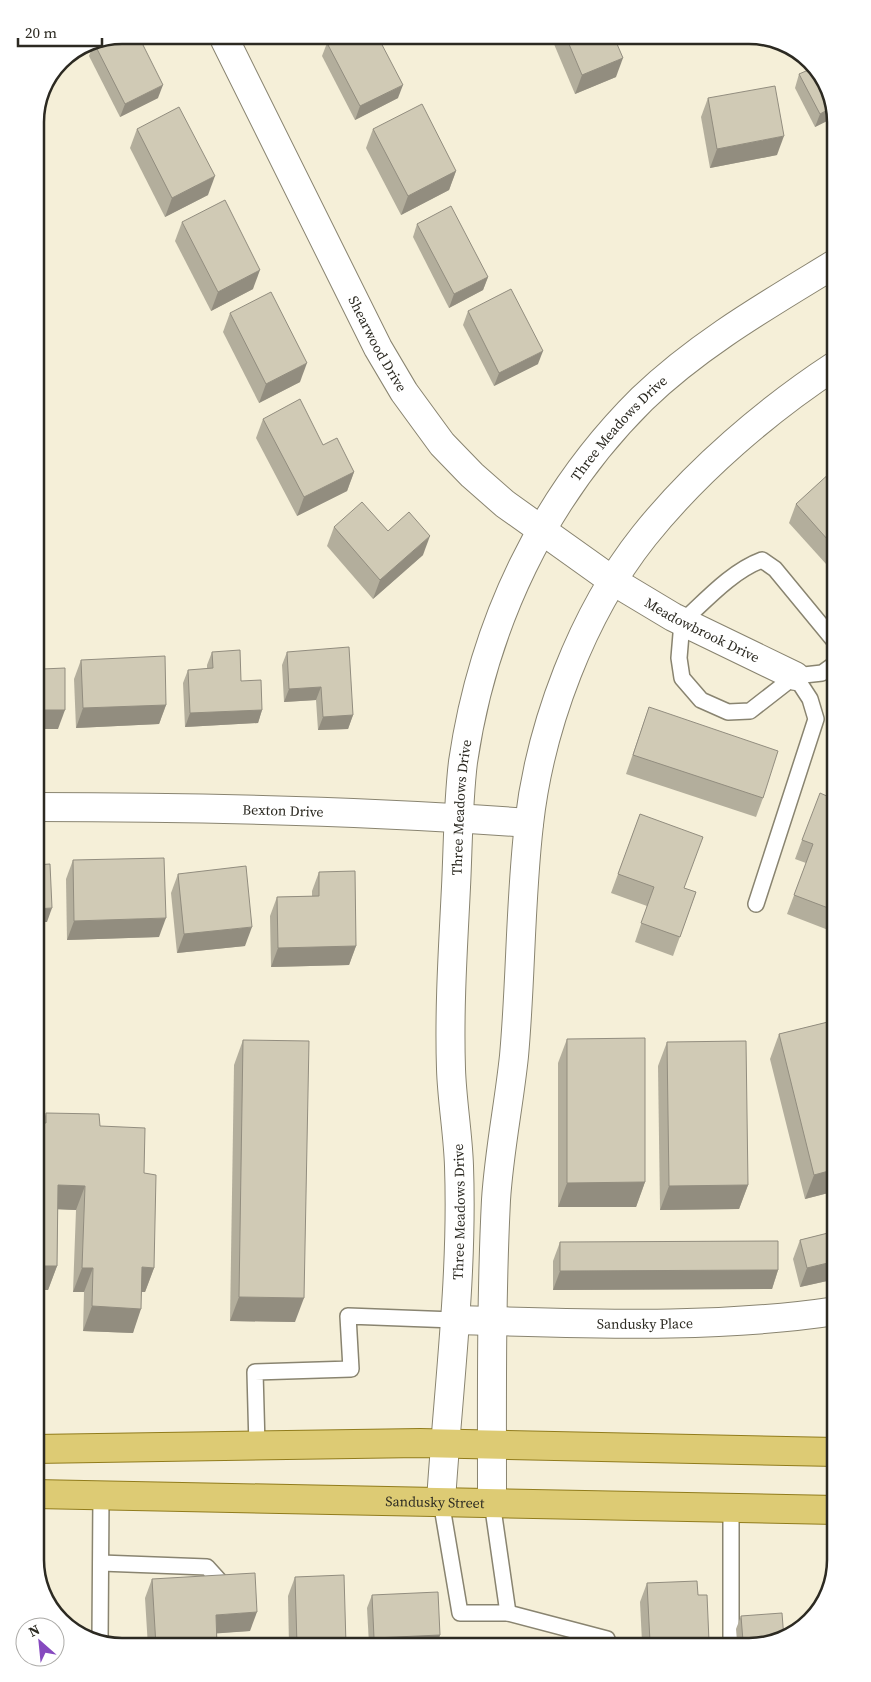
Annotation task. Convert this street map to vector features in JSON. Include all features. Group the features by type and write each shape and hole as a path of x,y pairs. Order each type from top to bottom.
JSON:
{"main road":[{"path":"44,1449 445,1444 827,1452"},
{"name":"Sandusky Street","path":"44,1494 827,1510"}],"street":[{"name":"Shearwood Drive","path":"228,44 378,348 404,392 442,444 472,475 505,504 612,581"},
{"name":"Three Meadows Drive","path":"441,1501 459,1249 459,1174 451,1072 450,993 459,818 463,764 475,695 494,633 518,573 541,530 573,480 599,445 644,398 693,356 764,306 827,269"},
{"path":"492,1502 496,1197 514,1056 529,824 540,763 556,702 580,644 612,581 644,536 698,476 745,434 827,372"},
{"name":"Meadowbrook Drive","path":"612,581 682,622 795,676"},
{"name":"Bexton Drive","path":"44,807 138,807 394,813 529,824"},
{"name":"Sandusky Place","path":"454,1320 705,1324 792,1318 827,1312"}],"lane":[{"path":"827,632 775,569 762,560 750,565 732,578 682,622 679,658 682,678 701,700 728,712 750,711 795,676 822,673 827,669"},
{"path":"756,904 816,719 810,698 795,676"},
{"path":"257,1446 255,1372 351,1369 348,1316 454,1320"},
{"path":"100,1635 102,1495"},
{"path":"441,1501 460,1613 508,1613 607,1638"},
{"path":"492,1502 508,1613"},
{"path":"730,1507 731,1638"},
{"path":"101,1563 206,1567 226,1588"}],"building":[{"path":"142,44 163,85 125,104 97,48 107,45"},
{"path":"328,44 382,44 403,85 360,106"},
{"path":"569,44 617,44 623,58 582,75"},
{"path":"807,70 811,74 821,92 826,111 820,114 799,74"},
{"path":"775,86 784,136 717,149 708,98"},
{"path":"422,104 456,171 408,196 373,129"},
{"path":"179,107 215,176 172,198 137,129"},
{"path":"225,200 260,270 218,292 182,222"},
{"path":"451,206 488,277 454,294 417,224"},
{"path":"511,289 543,351 499,373 468,311"},
{"path":"271,292 307,363 266,384 230,313"},
{"path":"300,399 323,445 337,438 354,472 304,497 263,419"},
{"path":"827,476 827,539 796,504"},
{"path":"362,502 388,531 409,512 430,536 380,580 334,527"},
{"path":"349,647 353,715 323,717 321,687 289,689 287,652"},
{"path":"240,650 241,681 261,680 262,710 190,713 188,670 213,668 212,652"},
{"path":"165,656 166,705 83,708 81,660"},
{"path":"65,668 65,710 44,710 44,669"},
{"path":"649,707 778,751 763,798 633,755"},
{"path":"820,793 827,796 827,908 794,895 813,844 802,840"},
{"path":"640,814 703,837 684,888 696,892 680,937 641,923 654,887 618,874"},
{"path":"164,858 166,918 74,921 73,860"},
{"path":"44,864 50,864 52,908 44,908"},
{"path":"246,866 252,927 184,934 178,874"},
{"path":"355,871 356,946 278,948 277,897 319,896 319,872"},
{"path":"827,1022 827,1171 814,1175 779,1034"},
{"path":"645,1038 645,1182 567,1183 567,1039"},
{"path":"243,1040 309,1041 304,1298 239,1297"},
{"path":"746,1041 748,1185 669,1186 667,1042"},
{"path":"46,1113 99,1114 100,1126 145,1128 144,1173 156,1175 154,1268 142,1267 141,1309 92,1306 93,1268 82,1268 85,1186 58,1185 57,1266 45,1266 44,1306 44,1123 46,1123"},
{"path":"827,1233 827,1263 807,1268 800,1240"},
{"path":"778,1241 778,1270 560,1271 560,1242"},
{"path":"255,1573 257,1612 216,1615 217,1638 156,1638 152,1579"},
{"path":"344,1575 346,1638 297,1638 295,1577"},
{"path":"697,1581 698,1595 707,1595 709,1638 650,1638 647,1583"},
{"path":"438,1592 440,1635 374,1638 372,1595"},
{"path":"782,1613 783,1630 764,1637 743,1638 741,1616"}]}
